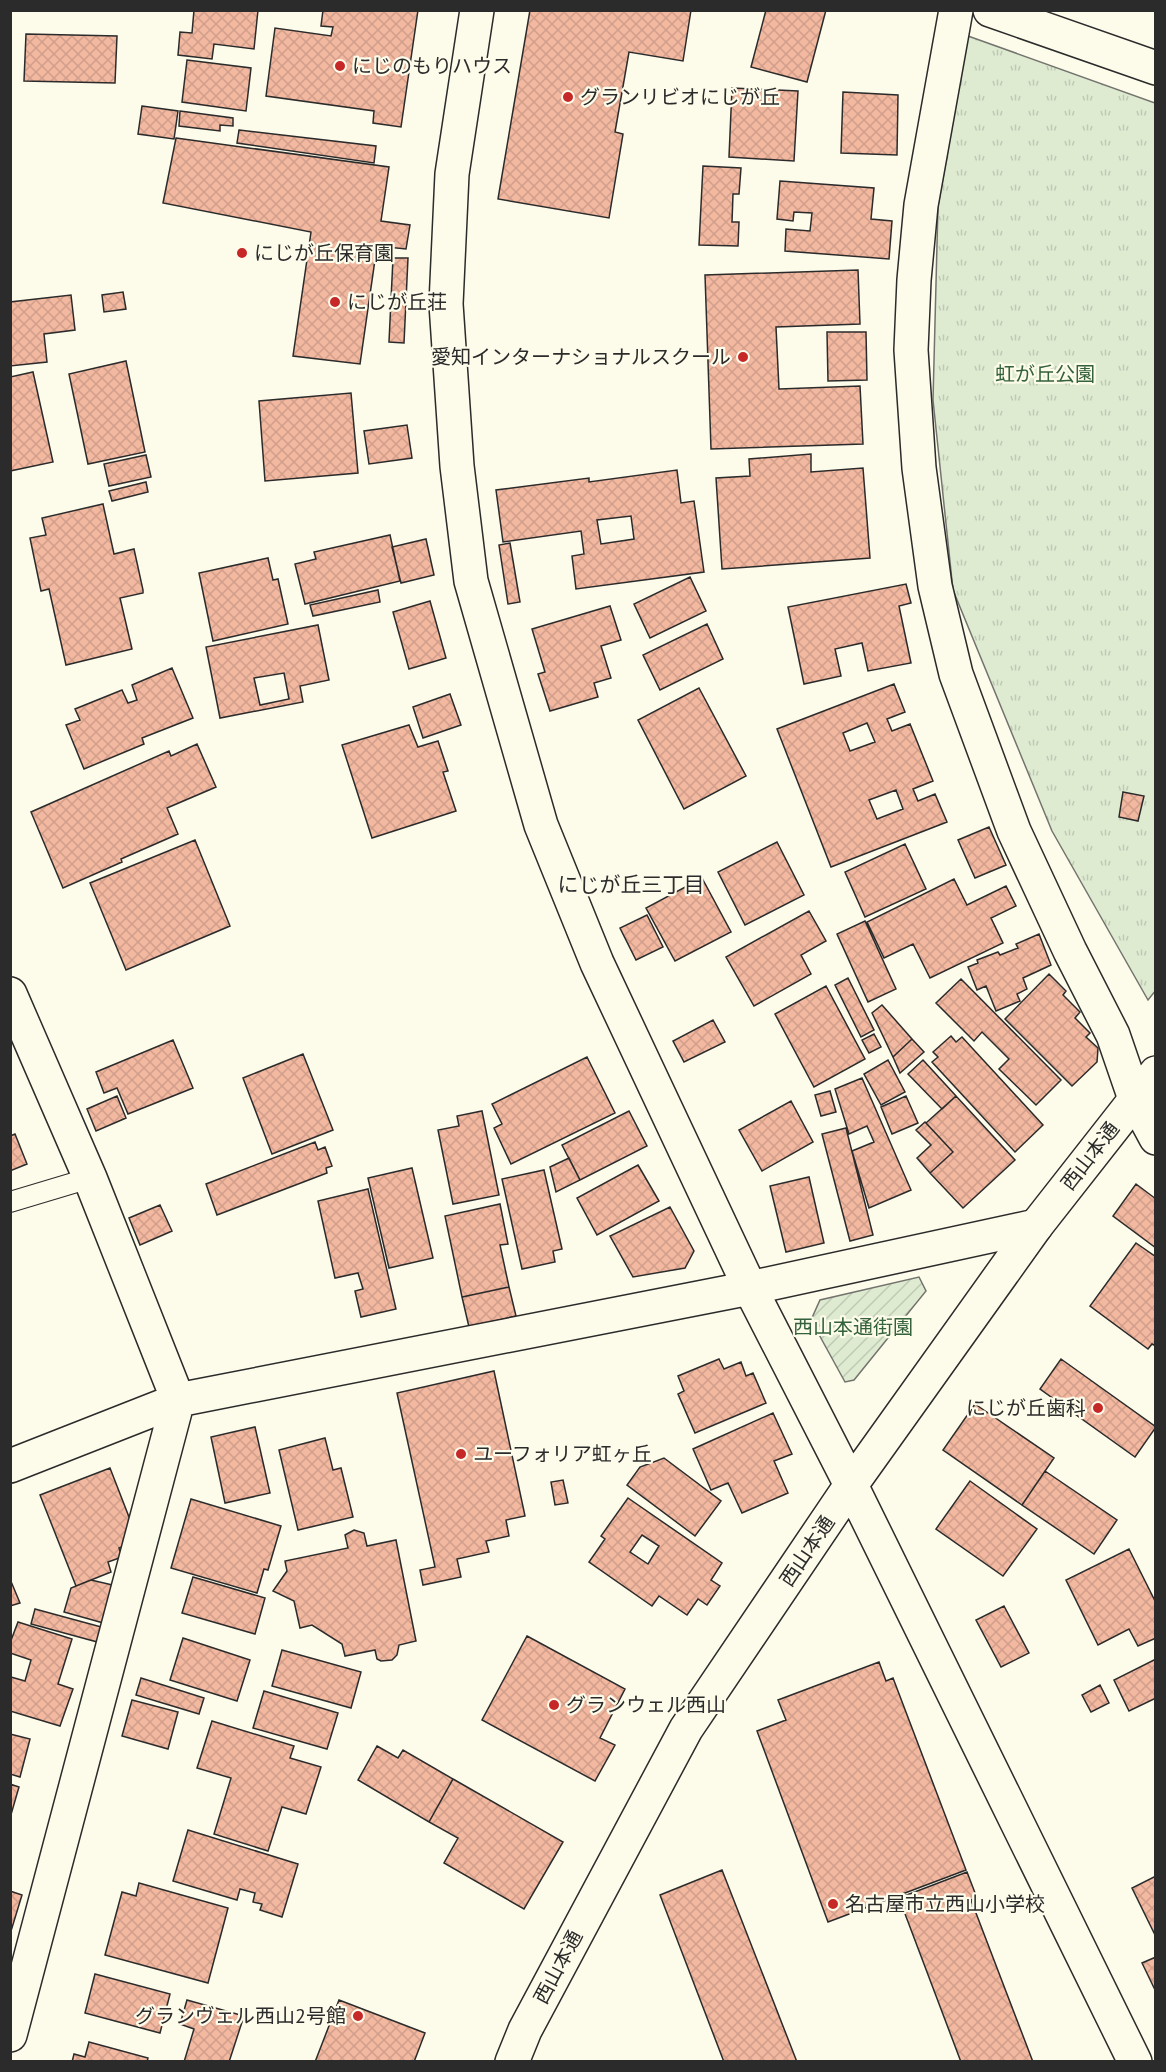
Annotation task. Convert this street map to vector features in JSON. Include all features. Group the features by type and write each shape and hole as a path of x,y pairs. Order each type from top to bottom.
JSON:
{"street":[{"path":"477,10 452,174 446,304 457,466 471,581 541,825 597,963 750,1288 851,1485 1135,2061"},
{"path":"956,10 921,205 914,280 911,350 919,468 935,586 956,674 1014,831 1070,951 1113,1035 1135,1099 1155,1138"},
{"path":"990,10 1155,68"},
{"path":"10,994 90,1178 178,1400 10,2035"},
{"name":"西山本通","path":"512,2061 525,2030 686,1729 851,1485 1036,1226 1155,1073"},
{"path":"14,1461 178,1400 750,1288 1036,1226"}],"lane":[{"path":"10,1202 90,1178"}],"green space":[{"name":"虹が丘公園","path":"968,36 1155,103 1156,990 1148,1000 1052,831 953,590 933,400 938,206"},
{"name":"西山本通街園","path":"919,1277 926,1291 854,1380 845,1382 811,1320 820,1300"}],"building":[{"path":"194,10 258,10 254,49 214,44 212,59 178,55 180,32 192,33"},
{"name":"にじのもりハウス","path":"323,10 418,10 401,127 373,123 374,111 266,96 275,28 331,36 333,27 321,26"},
{"name":"グランリビオにじが丘","path":"530,10 691,10 683,61 629,52 615,132 623,134 609,218 498,199"},
{"path":"766,10 826,10 807,82 751,67"},
{"path":"26,34 117,36 115,83 24,81"},
{"path":"187,60 251,68 246,111 182,102"},
{"path":"732,88 798,91 794,161 729,157"},
{"path":"843,92 898,95 897,155 841,153"},
{"path":"142,106 178,111 174,139 138,134"},
{"path":"180,111 233,118 233,126 220,125 220,131 179,126"},
{"path":"239,130 376,146 374,163 237,143"},
{"name":"にじが丘荘","path":"176,138 389,167 381,221 410,225 406,249 377,246 360,364 293,356 311,232 163,203"},
{"path":"703,166 741,168 739,194 733,194 732,222 739,222 738,246 699,245"},
{"path":"780,181 874,188 871,219 892,221 889,259 785,251 786,229 810,231 812,213 794,212 793,221 777,219"},
{"path":"393,258 408,258 404,343 389,342"},
{"name":"愛知インターナショナルスクール","path":"858,270 860,324 776,327 779,389 860,386 863,444 711,449 705,275"},
{"path":"123,292 126,309 104,312 102,295"},
{"path":"71,295 75,330 44,334 47,362 10,366 10,302"},
{"path":"827,332 866,332 867,380 828,381"},
{"path":"126,361 145,452 88,464 69,374"},
{"path":"33,372 53,462 10,471 10,377"},
{"path":"351,393 358,473 265,481 259,401"},
{"path":"407,425 412,458 369,464 364,431"},
{"path":"811,454 811,472 863,468 870,558 722,569 716,478 750,476 749,459"},
{"path":"146,455 151,477 109,486 104,464"},
{"path":"677,470 681,503 694,501 704,572 576,589 572,556 584,554 581,531 503,542 496,490 589,478 589,482","holes":["631,516 634,539 601,544 597,520"]},
{"path":"146,482 148,492 112,501 109,491"},
{"path":"103,504 114,554 134,549 143,590 143,593 120,598 132,649 66,665 49,589 41,591 30,538 46,535 42,518"},
{"path":"390,535 400,581 305,604 295,564 316,559 314,552"},
{"path":"426,539 434,575 401,583 392,547"},
{"path":"510,543 520,602 508,604 499,545"},
{"path":"268,558 273,580 278,579 288,624 213,641 199,573"},
{"path":"690,577 706,611 650,638 634,604"},
{"path":"906,584 911,603 899,606 911,663 868,671 862,643 835,649 841,676 804,684 788,607"},
{"path":"378,590 380,602 313,616 310,605"},
{"path":"430,601 446,658 409,669 393,612"},
{"path":"610,606 621,640 601,646 611,678 594,683 598,697 550,711 538,674 545,672 532,629"},
{"path":"707,624 723,659 660,690 643,655"},
{"path":"318,625 329,680 300,686 303,702 220,718 206,647","holes":["284,673 289,699 260,705 254,678"]},
{"path":"172,668 193,718 142,738 144,744 84,769 66,725 80,720 75,709 122,690 128,703 137,700 132,685"},
{"path":"894,684 905,712 887,719 892,731 910,724 933,781 913,789 918,801 935,794 947,822 831,867 777,729","holes":["867,723 875,742 850,751 843,733","896,790 903,809 877,819 869,800"]},
{"path":"699,688 746,776 684,809 638,720"},
{"path":"450,694 461,725 423,738 413,707"},
{"path":"409,725 418,747 438,741 448,771 443,772 456,811 372,838 342,745"},
{"path":"197,744 216,787 167,808 178,834 63,888 31,812 169,751 171,756"},
{"path":"1123,792 1144,796 1138,821 1119,817"},
{"path":"989,827 1006,865 975,878 958,840"},
{"path":"195,840 230,926 126,970 90,883"},
{"path":"777,842 804,895 745,925 718,872"},
{"path":"905,844 926,889 865,917 845,872"},
{"path":"702,878 731,932 675,961 646,908"},
{"path":"954,879 967,905 1006,886 1016,906 991,918 1003,943 930,978 913,944 884,958 867,922"},
{"path":"809,911 826,941 801,955 811,974 754,1006 726,957"},
{"path":"647,915 663,947 636,960 620,928"},
{"path":"865,921 896,989 868,1002 837,934"},
{"path":"1039,934 1051,965 1023,978 1027,989 1017,994 1020,1001 996,1011 986,986 977,990 968,967 978,963 977,960 998,952 1000,955 1018,948 1016,944"},
{"path":"1049,974 1066,991 1063,995 1080,1012 1075,1018 1090,1033 1086,1037 1098,1048 1097,1062 1072,1086 1005,1019"},
{"path":"848,978 874,1030 861,1037 835,985"},
{"path":"961,979 1061,1080 1036,1105 999,1069 1009,1059 982,1032 974,1041 936,1003"},
{"path":"826,986 865,1059 814,1087 775,1014"},
{"path":"882,1005 912,1039 893,1057 872,1013"},
{"path":"713,1020 725,1042 684,1062 673,1041"},
{"path":"874,1034 881,1047 869,1053 862,1040"},
{"path":"951,1036 956,1042 962,1037 1043,1125 1015,1152 932,1062 938,1057 933,1052"},
{"path":"912,1039 924,1052 900,1073 893,1057"},
{"path":"173,1040 193,1088 128,1114 117,1088 104,1093 96,1072"},
{"path":"303,1054 333,1130 272,1154 243,1078"},
{"path":"587,1057 615,1113 511,1164 494,1128 502,1124 492,1104"},
{"path":"888,1060 905,1092 881,1105 864,1074"},
{"path":"923,1060 956,1096 942,1109 908,1074"},
{"path":"862,1078 911,1190 869,1208 852,1151 874,1142 867,1126 849,1134 835,1089"},
{"path":"830,1091 836,1112 821,1116 815,1095"},
{"path":"117,1096 126,1118 96,1131 87,1109"},
{"path":"906,1096 918,1123 892,1134 881,1107"},
{"path":"956,1096 1015,1160 963,1208 930,1173 953,1152 926,1123"},
{"path":"791,1101 813,1142 762,1171 739,1130"},
{"path":"482,1111 499,1195 453,1204 438,1130 459,1126 457,1116"},
{"path":"629,1111 647,1146 580,1180 562,1145"},
{"path":"925,1122 953,1152 930,1173 917,1158 931,1145 916,1130"},
{"path":"846,1128 873,1235 850,1241 822,1134"},
{"path":"15,1134 27,1164 10,1171 10,1136"},
{"path":"315,1142 318,1150 325,1147 332,1166 326,1168 327,1173 217,1215 206,1184"},
{"path":"569,1158 580,1180 556,1192 550,1167"},
{"path":"638,1165 659,1201 597,1235 577,1198"},
{"path":"412,1168 433,1258 389,1268 368,1178"},
{"path":"544,1170 562,1249 553,1251 555,1262 522,1269 502,1179"},
{"path":"809,1177 824,1243 786,1252 770,1186"},
{"path":"1136,1184 1156,1199 1156,1248 1113,1216"},
{"path":"368,1189 396,1309 361,1317 355,1291 363,1289 358,1273 335,1278 318,1201"},
{"path":"500,1204 508,1244 500,1245 509,1287 462,1297 445,1216"},
{"path":"160,1205 172,1231 140,1245 129,1218"},
{"path":"670,1207 694,1251 685,1268 633,1277 610,1236"},
{"path":"1136,1243 1156,1257 1156,1346 1152,1344 1148,1349 1090,1306"},
{"path":"509,1287 516,1316 469,1327 462,1297"},
{"path":"719,1359 724,1369 741,1362 746,1376 753,1373 766,1403 695,1433 678,1394 684,1391 678,1376"},
{"name":"にじが丘歯科","path":"1061,1359 1156,1427 1135,1457 1040,1389"},
{"name":"ユーフォリア虹ヶ丘","path":"494,1371 525,1516 506,1520 509,1536 486,1541 489,1552 457,1559 461,1577 423,1585 420,1570 435,1567 397,1393"},
{"path":"975,1404 1054,1458 1022,1505 943,1450"},
{"path":"773,1413 792,1454 774,1461 788,1493 742,1513 728,1483 711,1490 693,1449"},
{"path":"255,1427 270,1493 225,1503 211,1437"},
{"path":"325,1438 333,1470 341,1468 353,1517 298,1530 279,1450"},
{"path":"664,1458 721,1501 695,1536 627,1485 640,1467"},
{"path":"110,1468 136,1535 123,1541 125,1546 119,1548 122,1557 108,1562 111,1572 76,1586 40,1495"},
{"path":"1045,1471 1117,1520 1094,1554 1022,1505"},
{"path":"563,1480 568,1503 555,1505 551,1482"},
{"path":"970,1481 1037,1529 1003,1576 936,1529"},
{"path":"628,1498 722,1563 711,1580 720,1586 707,1605 698,1599 687,1615 659,1596 652,1606 589,1562 605,1539 601,1536","holes":["642,1535 659,1546 648,1564 630,1552"]},
{"path":"191,1499 281,1526 268,1570 264,1569 257,1593 171,1568"},
{"path":"354,1530 364,1533 367,1546 396,1540 416,1641 399,1645 397,1655 392,1660 377,1659 375,1650 345,1656 342,1644 312,1625 300,1628 294,1601 273,1591 287,1571 285,1561 348,1548 345,1535"},
{"path":"1129,1549 1156,1603 1156,1638 1138,1646 1129,1629 1098,1645 1066,1580"},
{"path":"193,1577 265,1598 255,1634 182,1613"},
{"path":"10,1579 20,1603 10,1606"},
{"path":"91,1580 117,1586 107,1624 64,1612 71,1588"},
{"path":"1004,1606 1029,1653 1001,1667 976,1620"},
{"path":"35,1609 105,1628 101,1643 31,1624"},
{"path":"18,1622 72,1639 58,1684 73,1689 60,1726 10,1711 11,1677 25,1681 31,1660 10,1653 10,1643"},
{"name":"グランウェル西山","path":"527,1636 625,1689 600,1738 615,1745 595,1781 482,1720"},
{"path":"183,1638 250,1660 237,1701 170,1680"},
{"path":"282,1650 361,1672 351,1708 272,1686"},
{"path":"1156,1659 1156,1698 1129,1711 1114,1680"},
{"path":"879,1662 886,1681 893,1678 966,1870 828,1922 757,1731 786,1720 778,1700"},
{"path":"141,1678 204,1698 199,1714 136,1695"},
{"path":"1100,1685 1109,1703 1091,1712 1082,1695"},
{"path":"264,1691 338,1713 327,1749 253,1728"},
{"path":"132,1700 178,1712 168,1749 122,1736"},
{"path":"212,1721 294,1746 290,1758 321,1767 306,1814 282,1807 268,1851 214,1834 231,1778 197,1768"},
{"path":"10,1734 30,1739 20,1777 10,1774"},
{"path":"377,1746 398,1758 403,1750 453,1779 429,1822 358,1780"},
{"path":"453,1779 563,1842 524,1909 444,1863 458,1838 429,1822"},
{"path":"10,1784 19,1787 10,1818"},
{"path":"188,1830 298,1864 282,1917 260,1910 262,1904 253,1902 255,1893 240,1889 237,1900 173,1881"},
{"path":"722,1870 797,2062 724,2062 660,1895"},
{"path":"967,1872 977,1898 971,1900 1033,2062 961,2062 899,1898"},
{"path":"1156,1876 1156,1937 1132,1888"},
{"path":"139,1883 228,1908 208,1983 105,1955 122,1892 136,1896"},
{"path":"10,1891 22,1895 11,1931 10,1931"},
{"path":"1156,1957 1156,1992 1142,1963"},
{"path":"95,1974 170,1994 160,2033 85,2013"},
{"path":"187,2000 244,2016 229,2062 184,2062 194,2029 180,2024"},
{"name":"グランヴェル西山2号館","path":"339,2000 425,2033 414,2062 315,2062"},
{"path":"89,2042 148,2058 147,2062 72,2062 74,2054 85,2057"}],"place":[{"name":"にじのもりハウス","path":"340,66"},
{"name":"グランリビオにじが丘","path":"568,97"},
{"name":"にじが丘保育園","path":"242,253"},
{"name":"にじが丘荘","path":"335,302"},
{"name":"愛知インターナショナルスクール","path":"743,357"},
{"name":"にじが丘歯科","path":"1098,1408"},
{"name":"ユーフォリア虹ヶ丘","path":"461,1454"},
{"name":"グランウェル西山","path":"554,1705"},
{"name":"名古屋市立西山小学校","path":"833,1904"},
{"name":"グランヴェル西山2号館","path":"358,2016"}],"district":[{"name":"にじが丘三丁目","path":"631,884"}]}
